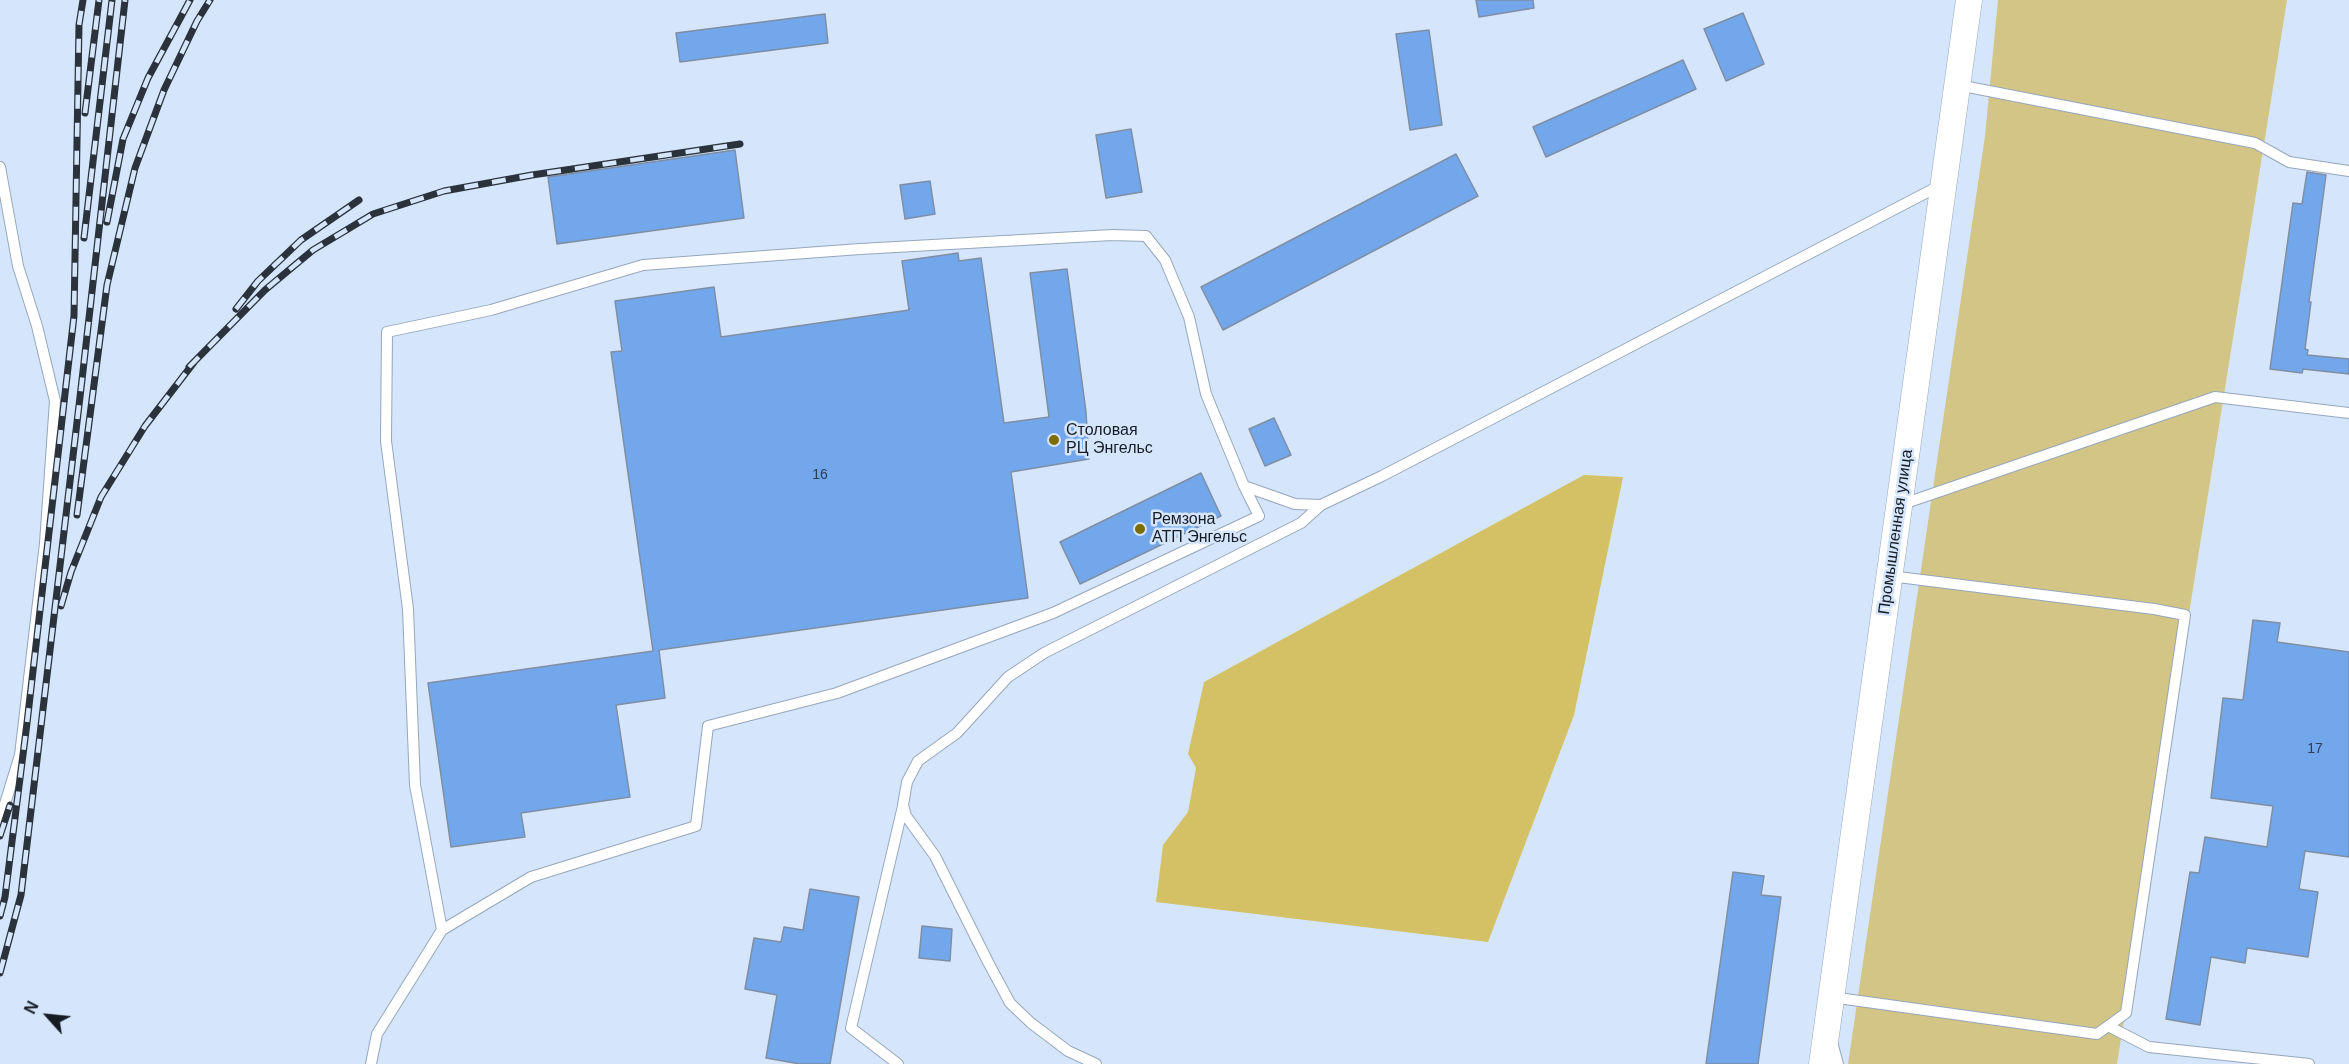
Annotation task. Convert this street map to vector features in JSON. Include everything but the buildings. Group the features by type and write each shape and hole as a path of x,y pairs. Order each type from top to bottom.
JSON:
{"street":[{"name":"Промышленная улица","path":"1822,1064 1969,0"}],"lane":[{"path":"1958,85 2255,143 2289,162 2349,171"},
{"path":"0,166 18,266 37,326 55,401 45,543 20,755 0,820"},
{"path":"898,1064 851,1028 907,782 918,761 957,733 1008,677 1044,653 1301,523 1321,505 1393,470 1944,184"},
{"path":"371,1064 377,1034 442,930 531,877 696,826 708,726 837,693 1053,613 1259,516 1244,486 1206,394 1189,317 1165,260 1146,236 1112,235 860,249 644,265 491,310 387,332 386,441 408,609 415,785 442,930"},
{"path":"1899,505 2216,397 2349,413"},
{"path":"1244,486 1294,504 1321,505"},
{"path":"1831,996 2097,1034 2126,1013 2185,615 2154,609 1889,576"},
{"path":"903,805 906,816 935,856 1010,1003 1030,1023 1068,1051 1096,1064"},
{"path":"1827,1024 1838,1064"},
{"path":"2108,1026 2149,1047 2309,1064"}],"shaded area":[{"path":"1998,0 2287,0 2117,1064 1848,1064 1985,136"},
{"path":"1584,475 1623,477 1574,715 1488,942 1156,902 1163,845 1188,812 1196,768 1188,754 1204,682"}],"railway":[{"path":"0,916 5,897 27,723 74,316 79,25 83,0"},
{"path":"85,113 99,0"},
{"path":"84,238 112,0"},
{"path":"0,973 21,895 125,0"},
{"path":"107,222 123,139 148,78 190,0"},
{"path":"77,515 107,285 135,168 164,90 197,21 210,0"},
{"path":"189,367 265,290 313,250 373,214 444,191 532,175 740,144"},
{"path":"236,309 258,281 301,240 359,200"},
{"path":"61,606 71,572 101,497 145,426 195,361"},
{"path":"0,836 10,805"}],"place":[{"name":"Столовая РЦ Энгельс","path":"1054,440"},
{"name":"Ремзона АТП Энгельс","path":"1140,529"}]}
